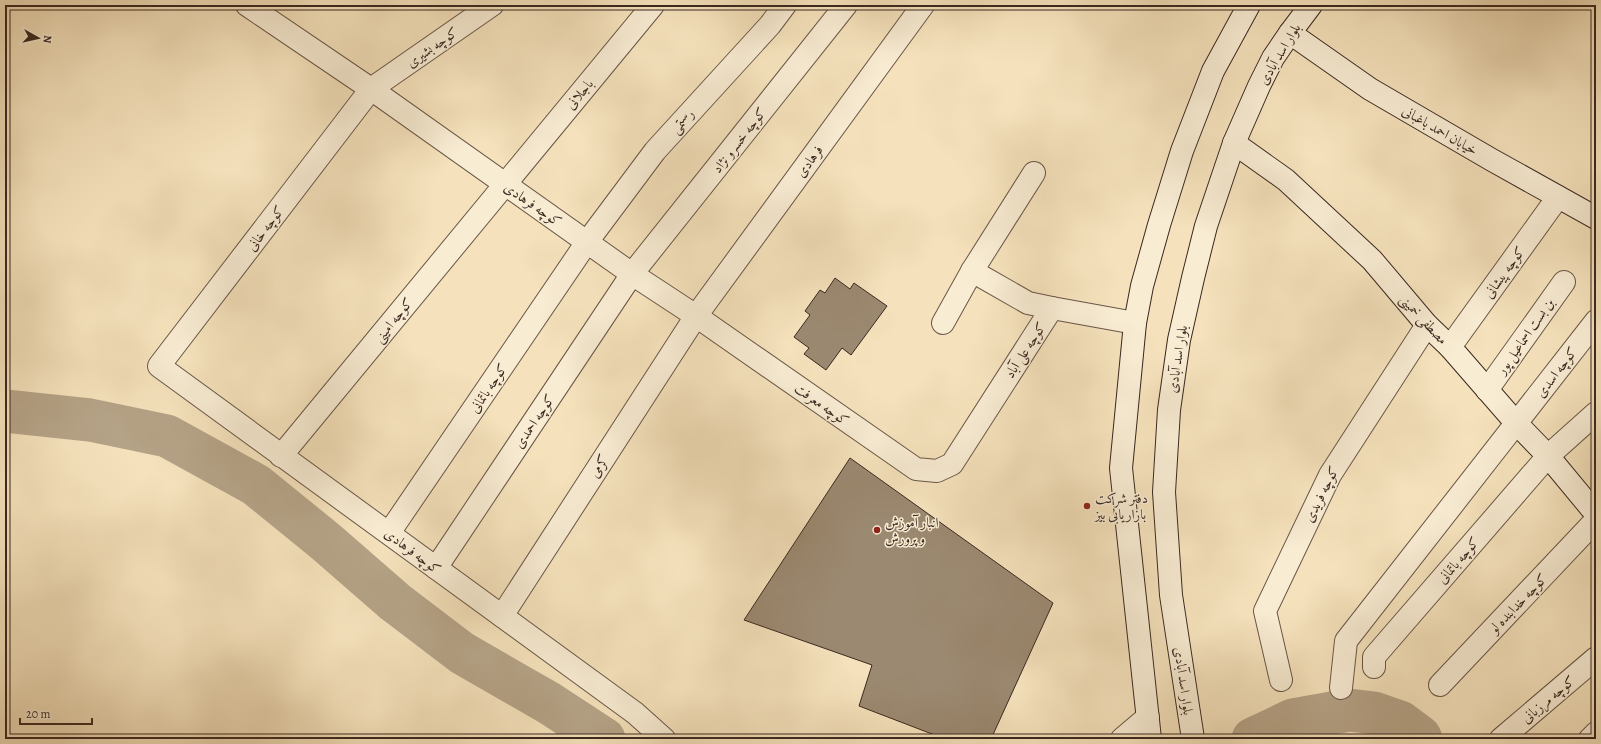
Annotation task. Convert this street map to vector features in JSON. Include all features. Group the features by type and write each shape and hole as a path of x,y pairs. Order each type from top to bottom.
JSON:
{"street":[{"name":"کوچه فرهادی","path":"247,5 371,89 632,274 696,316"},
{"name":"کوچه بشیری","path":"371,89 492,5"},
{"name":"باجلانی","path":"504,184 653,5"},
{"name":"رستمی","path":"587,242 655,151 770,25 785,5"},
{"name":"کوچه خسرو نژاد","path":"632,274 846,5"},
{"name":"فرهادی","path":"696,316 923,5"},
{"path":"1122,739 1149,730 1121,468 1135,323 1142,286 1157,231 1182,151 1213,71 1248,5"},
{"name":"بلوار اسد آبادی","path":"1192,733 1171,595 1164,492 1169,410 1179,340 1192,278 1206,226 1234,143 1273,58 1311,5"},
{"name":"خیابان احمد باغبانی","path":"1290,33 1370,89 1596,218"},
{"name":"کوچه خانی","path":"159,366 371,89"},
{"name":"مصطفی خمینی","path":"1234,143 1286,180 1372,260 1427,325 1450,347 1517,424 1548,456 1596,514"},
{"path":"943,323 972,270 1034,173"},
{"name":"کوچه امینی","path":"281,456 504,184"},
{"name":"کوچه پیشانی","path":"1450,347 1558,197"},
{"name":"کوچه باتمانی","path":"388,533 587,242"},
{"path":"972,270 1028,303 1052,308"},
{"name":"کوچه احمدی","path":"436,568 632,274"},
{"name":"بن بست اسماعیل پور","path":"1487,390 1564,282"},
{"name":"کوچه علی آباد","path":"952,464 1052,308 1135,323"},
{"name":"کوچه معرفت","path":"696,316 916,469 937,471 952,464"},
{"name":"کرمی","path":"502,616 696,316"},
{"name":"کوچه اسدی","path":"1341,688 1346,641 1596,321"},
{"name":"کوچه فریدی","path":"1281,680 1266,611 1330,475 1427,325"},
{"name":"کوچه فرهادی","path":"159,366 635,713 664,739"},
{"name":"کوچه باتمانی","path":"1374,667 1374,657 1548,456 1596,413"},
{"name":"کوچه خدابنده لو","path":"1440,685 1596,520"},
{"name":"کوچه مرزبانی","path":"1501,739 1596,658"},
{"path":"1590,739 1596,733"}],"building":[{"path":"835,278 850,289 854,283 887,306 851,355 842,348 826,370 804,354 809,348 794,337 810,315 805,311 820,290 825,293"},
{"name":"انبار آموزش و پرورش","path":"850,458 1053,603 991,739 945,739 859,706 872,665 744,620"}],"waterway":[{"path":"5,411 90,420 167,436 256,485 325,541 395,602 462,653 549,703 604,739"},
{"path":"1253,739 1293,720 1349,710 1374,713 1400,722 1421,739"}],"place":[{"name":"دفتر شرکت بازاریابی بیز","path":"1087,506"},
{"name":"انبار آموزش و پرورش","path":"877,530"}]}
